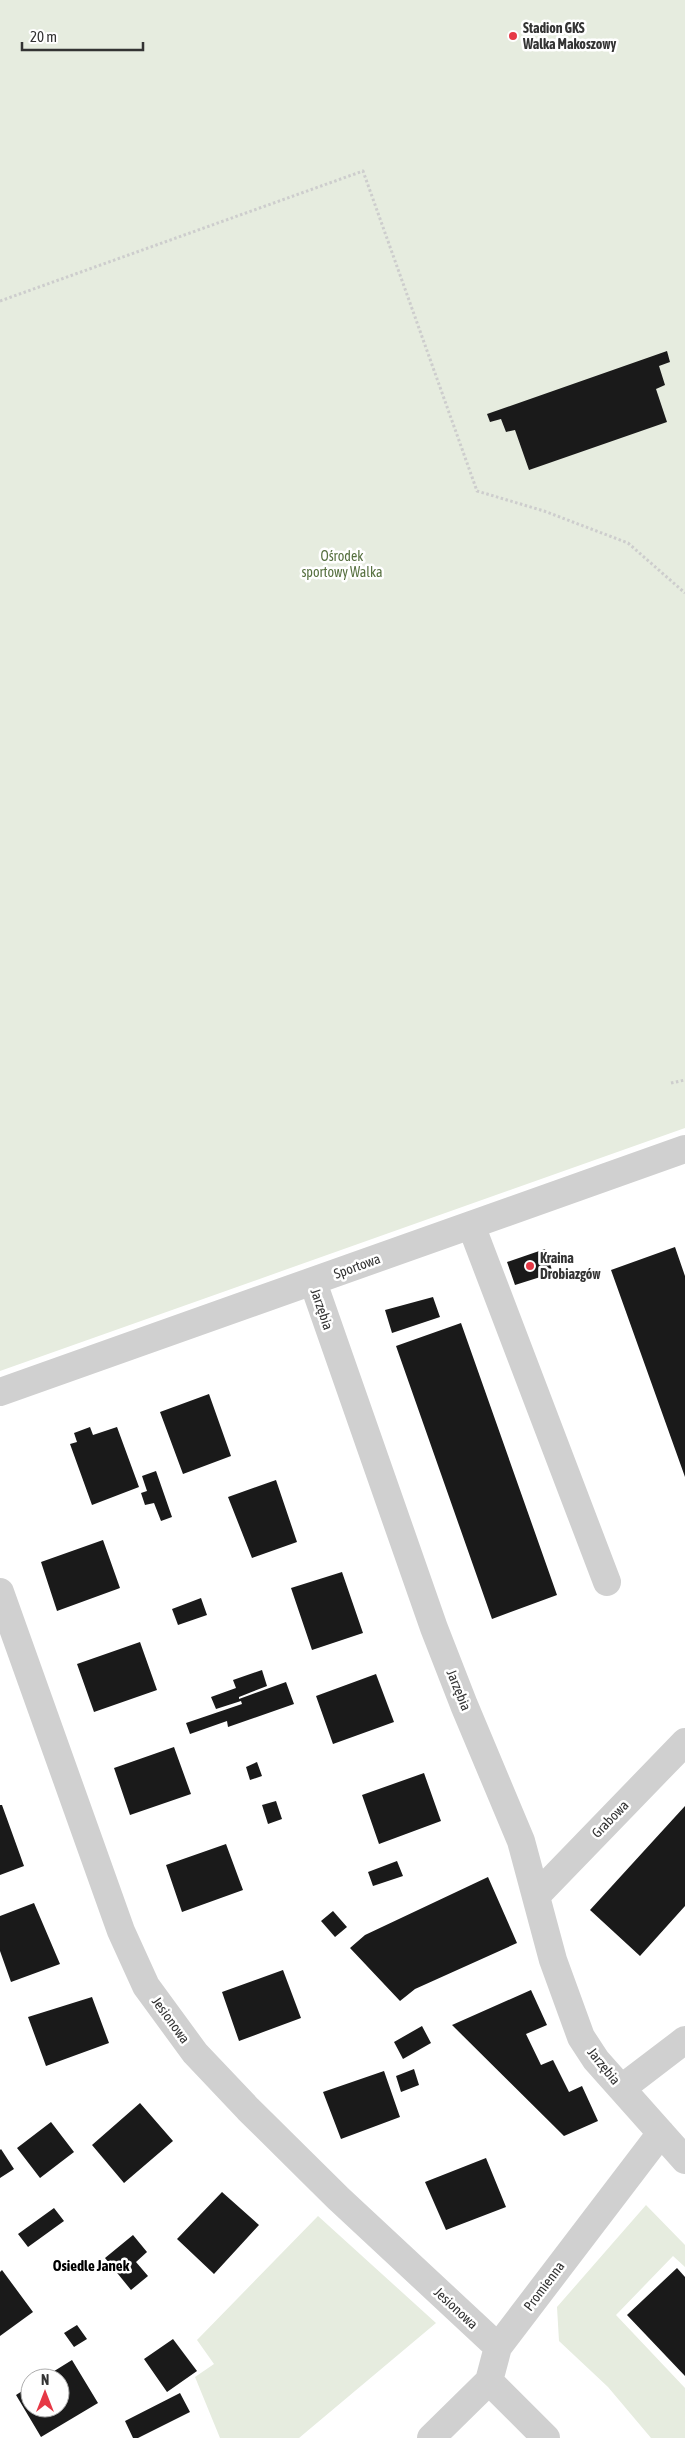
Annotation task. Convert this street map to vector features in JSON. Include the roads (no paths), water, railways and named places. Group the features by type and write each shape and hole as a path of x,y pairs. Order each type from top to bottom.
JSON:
{"street":[{"name":"Sportowa","path":"0,1392 471,1225 683,1155"},
{"path":"471,1225 607,1582"},
{"name":"Jarzębia","path":"313,1282 434,1628 521,1841 554,1960 581,2037 596,2060 685,2160"},
{"name":"Jesionowa","path":"0,1592 121,1931 146,1986 195,2053 248,2109 338,2198 498,2347"},
{"name":"Grabowa","path":"536,1896 685,1742"},
{"name":"Jarzębia","path":"622,2088 685,2040"},
{"name":"Promienna","path":"489,2381 498,2347 660,2133"},
{"path":"431,2438 489,2381 546,2438"}],"place":[{"name":"Stadion GKS Walka Makoszowy","path":"513,36"},
{"name":"Kraina Drobiazgów","path":"530,1266"}],"district":[{"name":"Osiedle Janek","path":"91,2266"}],"park label":[{"name":"Ośrodek sportowy Walka","path":"342,564"}]}
